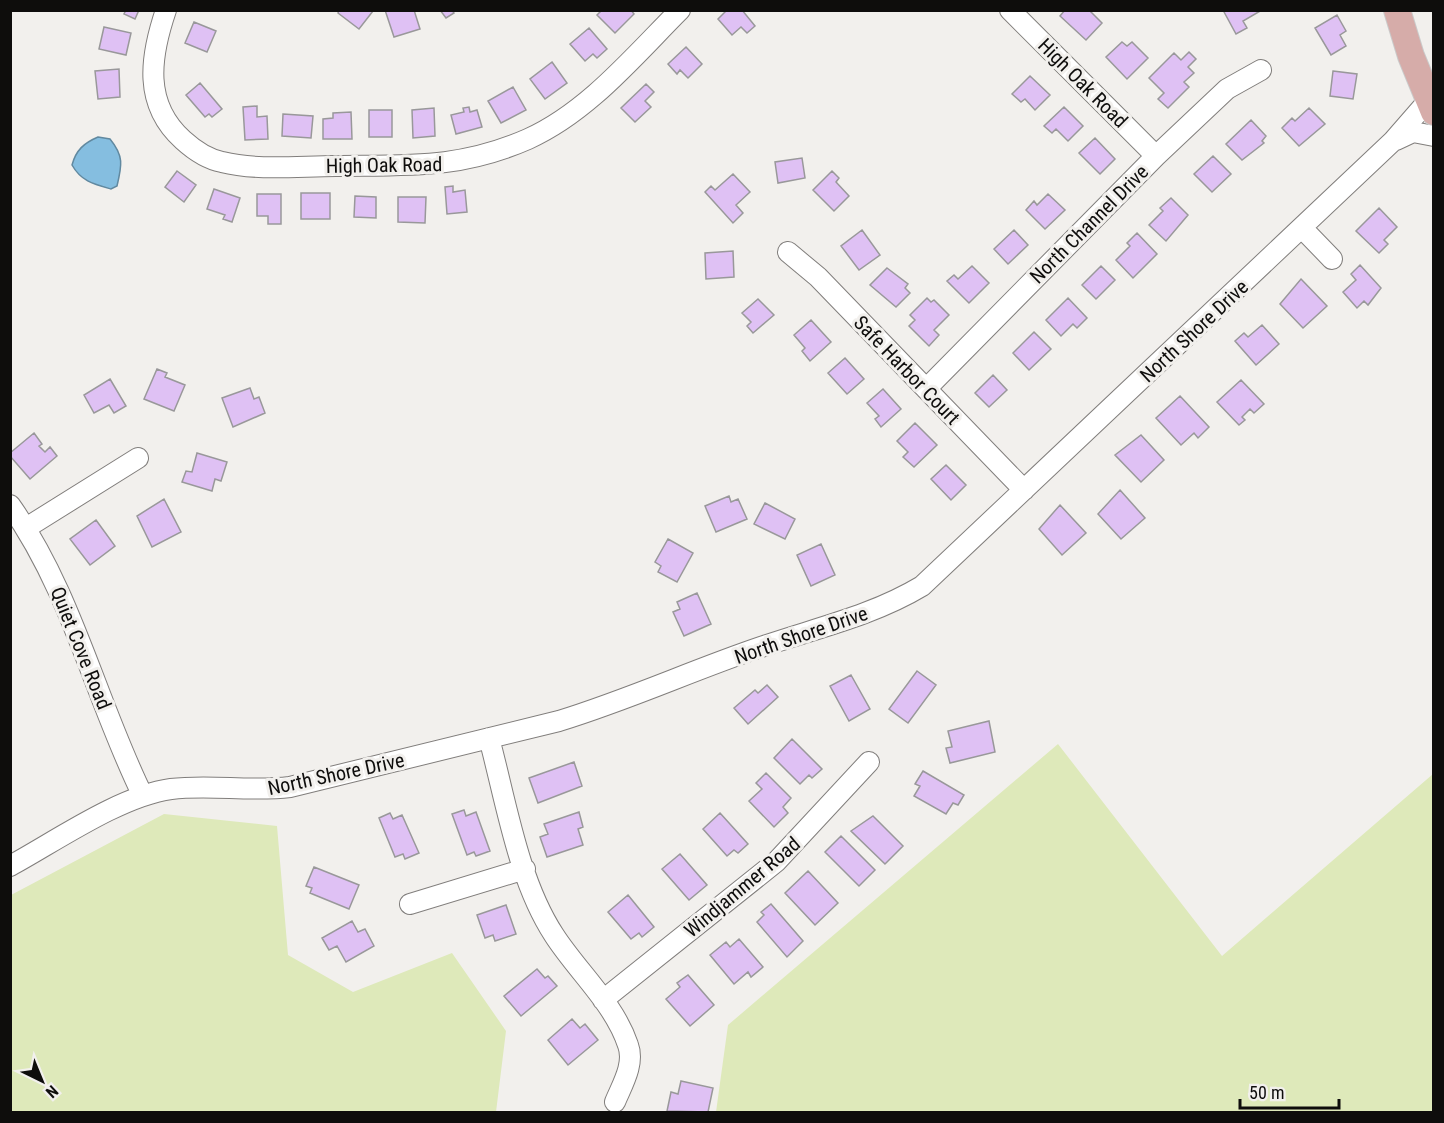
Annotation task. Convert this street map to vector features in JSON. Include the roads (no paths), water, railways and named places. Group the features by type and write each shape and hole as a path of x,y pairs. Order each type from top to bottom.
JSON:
{"main road":[{"path":"1397,10 1430,107"}],"street":[{"name":"High Oak Road","path":"166,10 152,61 153,81 155,101 175,134 205,156 221,162 245,166 290,166 430,165 474,159 500,151 530,138 591,99 680,10"},
{"name":"High Oak Road","path":"1012,11 1156,156"},
{"name":"North Channel Drive","path":"926,389 1156,156 1227,89 1261,70"},
{"name":"North Shore Drive","path":"10,866 142,796 189,787 261,790 290,786 489,738 596,710 759,648 861,617 902,598 922,586 1430,107"},
{"path":"1394,141 1413,132 1434,136"},
{"path":"1302,228 1332,259"},
{"name":"Safe Harbor Court","path":"788,252 818,277 1024,490"},
{"path":"26,528 138,458"},
{"name":"Quiet Cove Road","path":"10,505 26,528 51,575 142,796"},
{"path":"489,738 532,890 553,934 603,1000 619,1025 629,1047 628,1071 615,1102"},
{"name":"Windjammer Road","path":"603,1000 776,862 869,762"},
{"path":"410,904 525,869"}],"water":[{"path":"98,137 110,139 120,156 121,166 117,186 111,189 88,181 79,175 72,165 81,148"}]}
